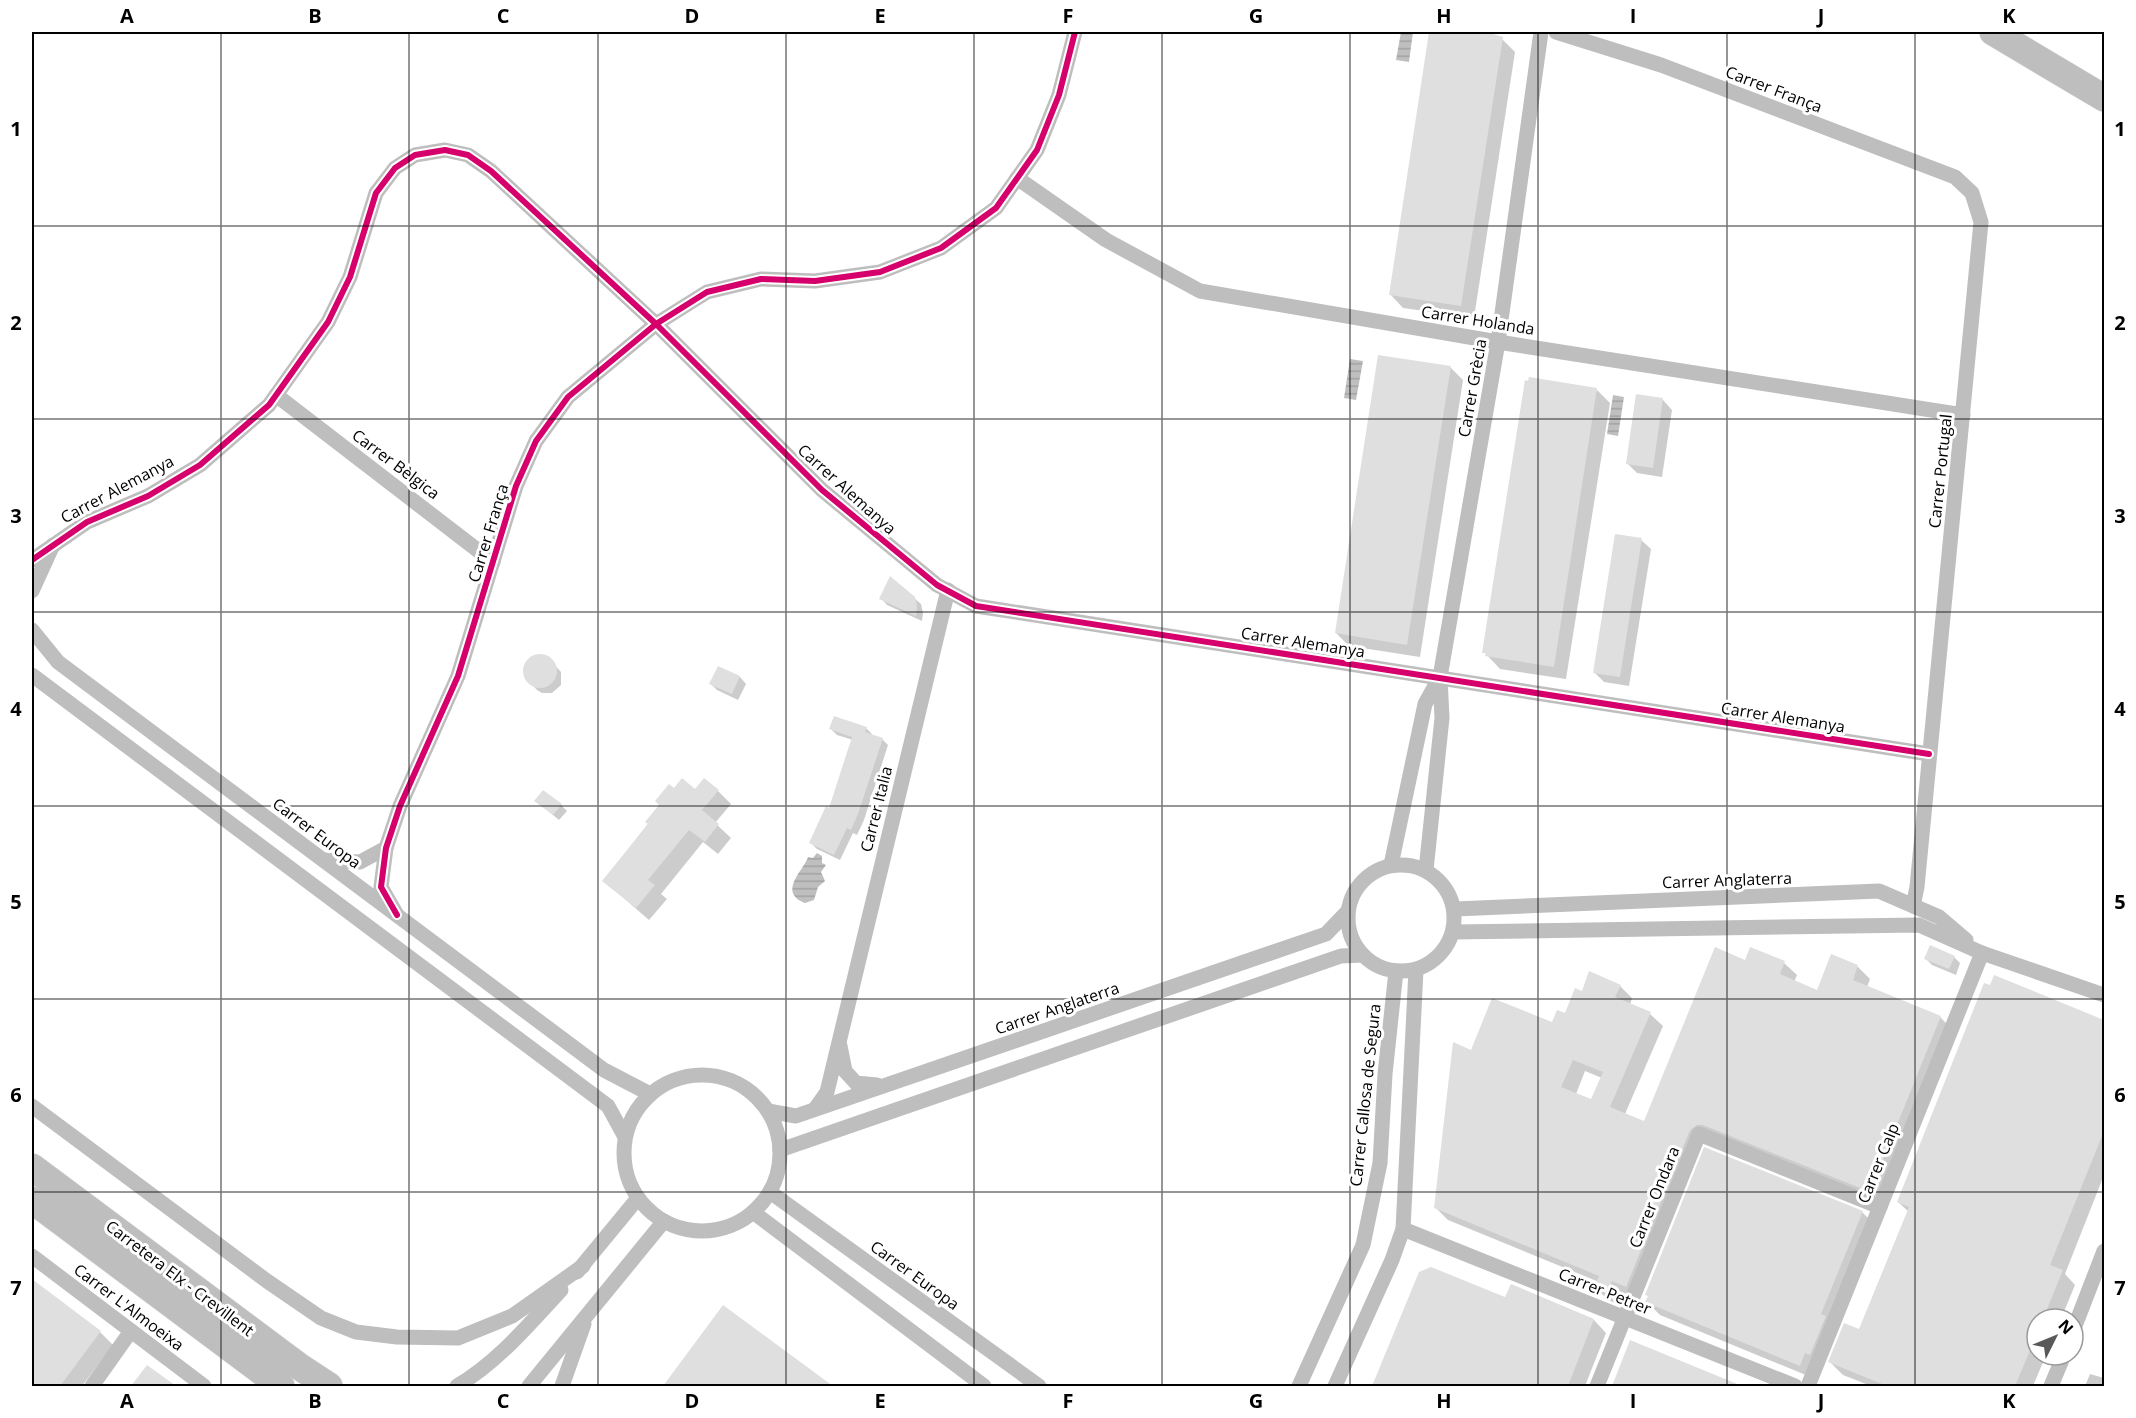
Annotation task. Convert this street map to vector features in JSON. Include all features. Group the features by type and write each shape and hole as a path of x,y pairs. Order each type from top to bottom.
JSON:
{"highway":[{"path":"1993,32 2104,98"},
{"name":"Carretera Elx - Crevillent","path":"32,1167 290,1360 329,1386"},
{"name":"Carretera Elx - Crevillent","path":"32,1200 281,1386"}],"street":[{"name":"Carrer França","path":"397,915 381,887 386,848 400,806 459,676 516,486 536,441 568,397 656,324 707,292 761,279 815,281 880,272 941,249 996,208 1037,150 1059,95 1075,32"},
{"name":"Carrer Grècia","path":"1426,870 1442,717 1440,677 1498,342 1540,32"},
{"name":"Carrer França","path":"1556,32 1661,65 1955,177 1972,193"},
{"name":"Carrer Alemanya","path":"32,560 87,522 148,496 200,465 269,405 328,322 350,277 376,193 395,168 415,155 445,150 468,155 491,171 656,324 822,490 937,585 976,606 1929,754"},
{"name":"Carrer Holanda","path":"1017,178 1106,240 1200,291 1498,342 1963,415"},
{"name":"Carrer Portugal","path":"1913,906 1981,222 1972,193"},
{"name":"Carrer Bèlgica","path":"276,395 493,562"},
{"name":"Carrer Alemanya","path":"32,591 53,545"},
{"name":"Carrer Italia","path":"814,1109 827,1092 948,590"},
{"name":"Carrer Europa","path":"32,630 58,662 604,1070 650,1094"},
{"path":"32,675 608,1106 625,1137"},
{"name":"Carrer Grècia","path":"1391,865 1425,705 1440,677"},
{"path":"324,861 360,862 386,848"},
{"path":"1406,864 1426,870 1441,881 1450,895 1455,909 1453,932 1441,955 1416,970 1396,971 1379,966 1363,955 1353,942 1348,927 1348,911 1358,885 1377,869 1391,865 1406,864"},
{"name":"Carrer Anglaterra","path":"1455,909 1879,891 1939,917 1982,953"},
{"name":"Carrer Anglaterra","path":"768,1111 796,1116 1326,934 1348,911"},
{"path":"1453,932 1919,925 1982,953 2104,995"},
{"name":"Carrer Calp","path":"1808,1386 1982,953"},
{"path":"780,1150 1341,956 1363,955"},
{"path":"1335,1386 1392,1260 1402,1229 1416,970"},
{"name":"Carrer Callosa de Segura","path":"1299,1386 1363,1245 1380,1163 1385,1074 1396,971"},
{"name":"Carrer Italia","path":"839,1037 845,1071 856,1083 885,1085"},
{"path":"696,1075 721,1077 746,1089 768,1111 778,1136 780,1160 770,1192 753,1212 729,1227 714,1231 693,1231 664,1221 638,1198 625,1165 625,1137 634,1114 650,1094 677,1079 696,1075"},
{"path":"32,1106 267,1281 321,1318 356,1332 398,1338 458,1338 512,1316 583,1266"},
{"name":"Carrer Ondara","path":"1597,1386 1699,1134 1880,1207"},
{"name":"Carrer Europa","path":"770,1192 1039,1386"},
{"path":"457,1386 469,1379 506,1348 583,1266 638,1198"},
{"path":"753,1212 984,1386"},
{"path":"529,1386 664,1221"},
{"name":"Carrer Petrer","path":"1402,1229 1795,1386"},
{"path":"2082,1307 2104,1251"},
{"name":"Carrer L'Almoeixa","path":"32,1256 204,1386"},
{"path":"562,1386 588,1312"},
{"path":"92,1386 131,1331"},
{"path":"2051,1386 2059,1367"}],"shaded area":[{"path":"1401,32 1413,32 1409,62 1396,60"},
{"path":"1350,359 1363,361 1356,400 1344,398"},
{"path":"1613,395 1624,397 1618,436 1607,434"},
{"path":"817,853 822,856 822,863 826,865 821,872 825,881 818,887 814,900 805,903 793,893 794,881 808,857 813,858"}],"building":[{"path":"1429,32 1487,32 1503,37 1461,306 1389,295"},
{"path":"1378,355 1451,366 1407,645 1335,633"},
{"path":"1529,377 1597,388 1554,667 1485,656 1486,653 1482,653 1525,380 1528,381"},
{"path":"1636,394 1663,398 1653,468 1626,464"},
{"path":"1615,534 1642,538 1620,677 1593,673"},
{"path":"890,576 915,597 916,616 879,599"},
{"path":"540,654 552,659 557,671 552,683 540,688 528,683 523,671 528,659"},
{"path":"718,666 740,676 732,694 709,684"},
{"path":"834,716 867,727 865,732 883,738 858,814 851,830 847,828 834,855 809,843 826,806 829,808 852,737 829,729"},
{"path":"682,778 695,789 704,778 719,790 702,810 719,824 705,842 689,830 648,880 655,885 636,908 602,881 648,824 645,822 659,805 655,801 669,784 674,788"},
{"path":"543,790 562,804 553,815 534,801"},
{"path":"1930,945 1955,956 1949,969 1924,959"},
{"path":"1715,947 1745,960 1750,947 1785,961 1780,974 1817,990 1831,954 1858,965 1853,980 1941,1016 1870,1192 1703,1125 1697,1125 1690,1130 1626,1287 1612,1281 1607,1294 1594,1288 1599,1276 1434,1208 1453,1042 1471,1050 1492,998 1552,1022 1557,1010 1565,1013 1575,988 1582,991 1589,971 1621,985 1615,997 1651,1012 1610,1107 1644,1121","holes":["1573,1060 1603,1072 1591,1099 1561,1087"]},
{"path":"1994,975 2104,1020 2104,1131 2050,1265 2063,1270 2048,1307 2025,1307 2025,1362 2015,1386 1887,1386 1828,1362 1844,1323 1859,1329 1909,1207 1897,1202 1984,983 1990,985"},
{"path":"1704,1147 1863,1211 1821,1314 1826,1316 1810,1355 1805,1353 1800,1366 1645,1302 1648,1296 1645,1295"},
{"path":"1431,1267 1505,1297 1511,1284 1594,1319 1568,1386 1372,1386 1419,1272"},
{"path":"32,1279 101,1331 60,1386 32,1386"},
{"path":"723,1305 833,1386 663,1386"},
{"path":"1630,1340 1742,1386 1612,1386"},
{"path":"147,1365 176,1386 131,1386"}],"cycle path":[{"path":"397,915 381,887 386,848 400,806 458,676 516,486 536,441 568,397 656,324 707,292 761,279 815,281 880,272 941,248 996,208 1037,150 1059,95 1075,32"},
{"path":"32,560 87,522 148,496 200,465 269,405 328,322 350,277 376,193 395,168 415,155 445,150 468,155 491,171 656,324 822,490 937,585 976,606 1929,754"}]}
